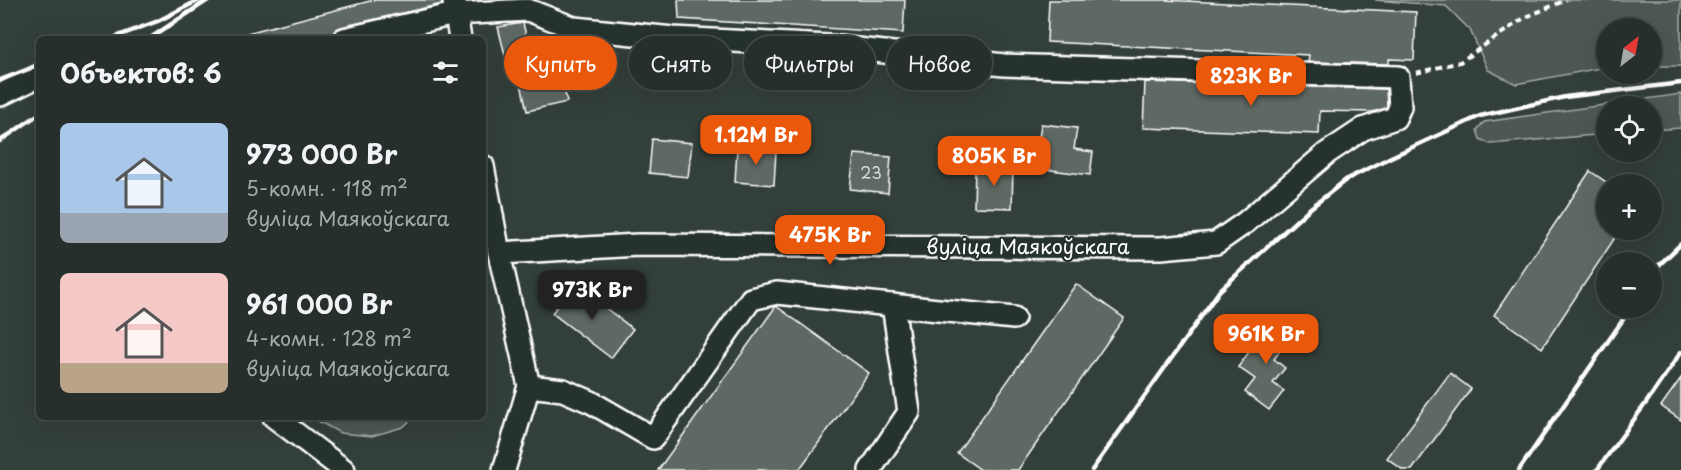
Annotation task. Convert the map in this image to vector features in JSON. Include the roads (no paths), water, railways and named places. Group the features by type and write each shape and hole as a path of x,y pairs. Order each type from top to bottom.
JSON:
{"street":[{"path":"354,36 454,7 459,36"},
{"name":"вуліца Маякоўскага","path":"454,7 528,10 574,28 673,38 829,46 1004,64 1398,77 1400,107 1395,118 1364,129 1328,153 1246,222 1216,243 1161,248 638,245 499,253"},
{"path":"0,95 36,77"},
{"path":"486,182 499,253 529,386 504,470"},
{"path":"529,386 562,390 591,402 653,438 752,299 777,293 1014,318"},
{"path":"870,470 909,412 893,305"},
{"path":"278,420 344,470"}],"railway":[{"path":"118,36 158,21 199,0"},
{"path":"154,36 208,0"},
{"path":"0,80 36,66"},
{"path":"1092,470 1220,290 1308,210 1347,179 1480,116 1565,97 1681,83"},
{"path":"0,141 36,116"},
{"path":"1662,262 1681,244"},
{"path":"1519,470 1624,318"},
{"path":"1597,470 1681,352"}]}
